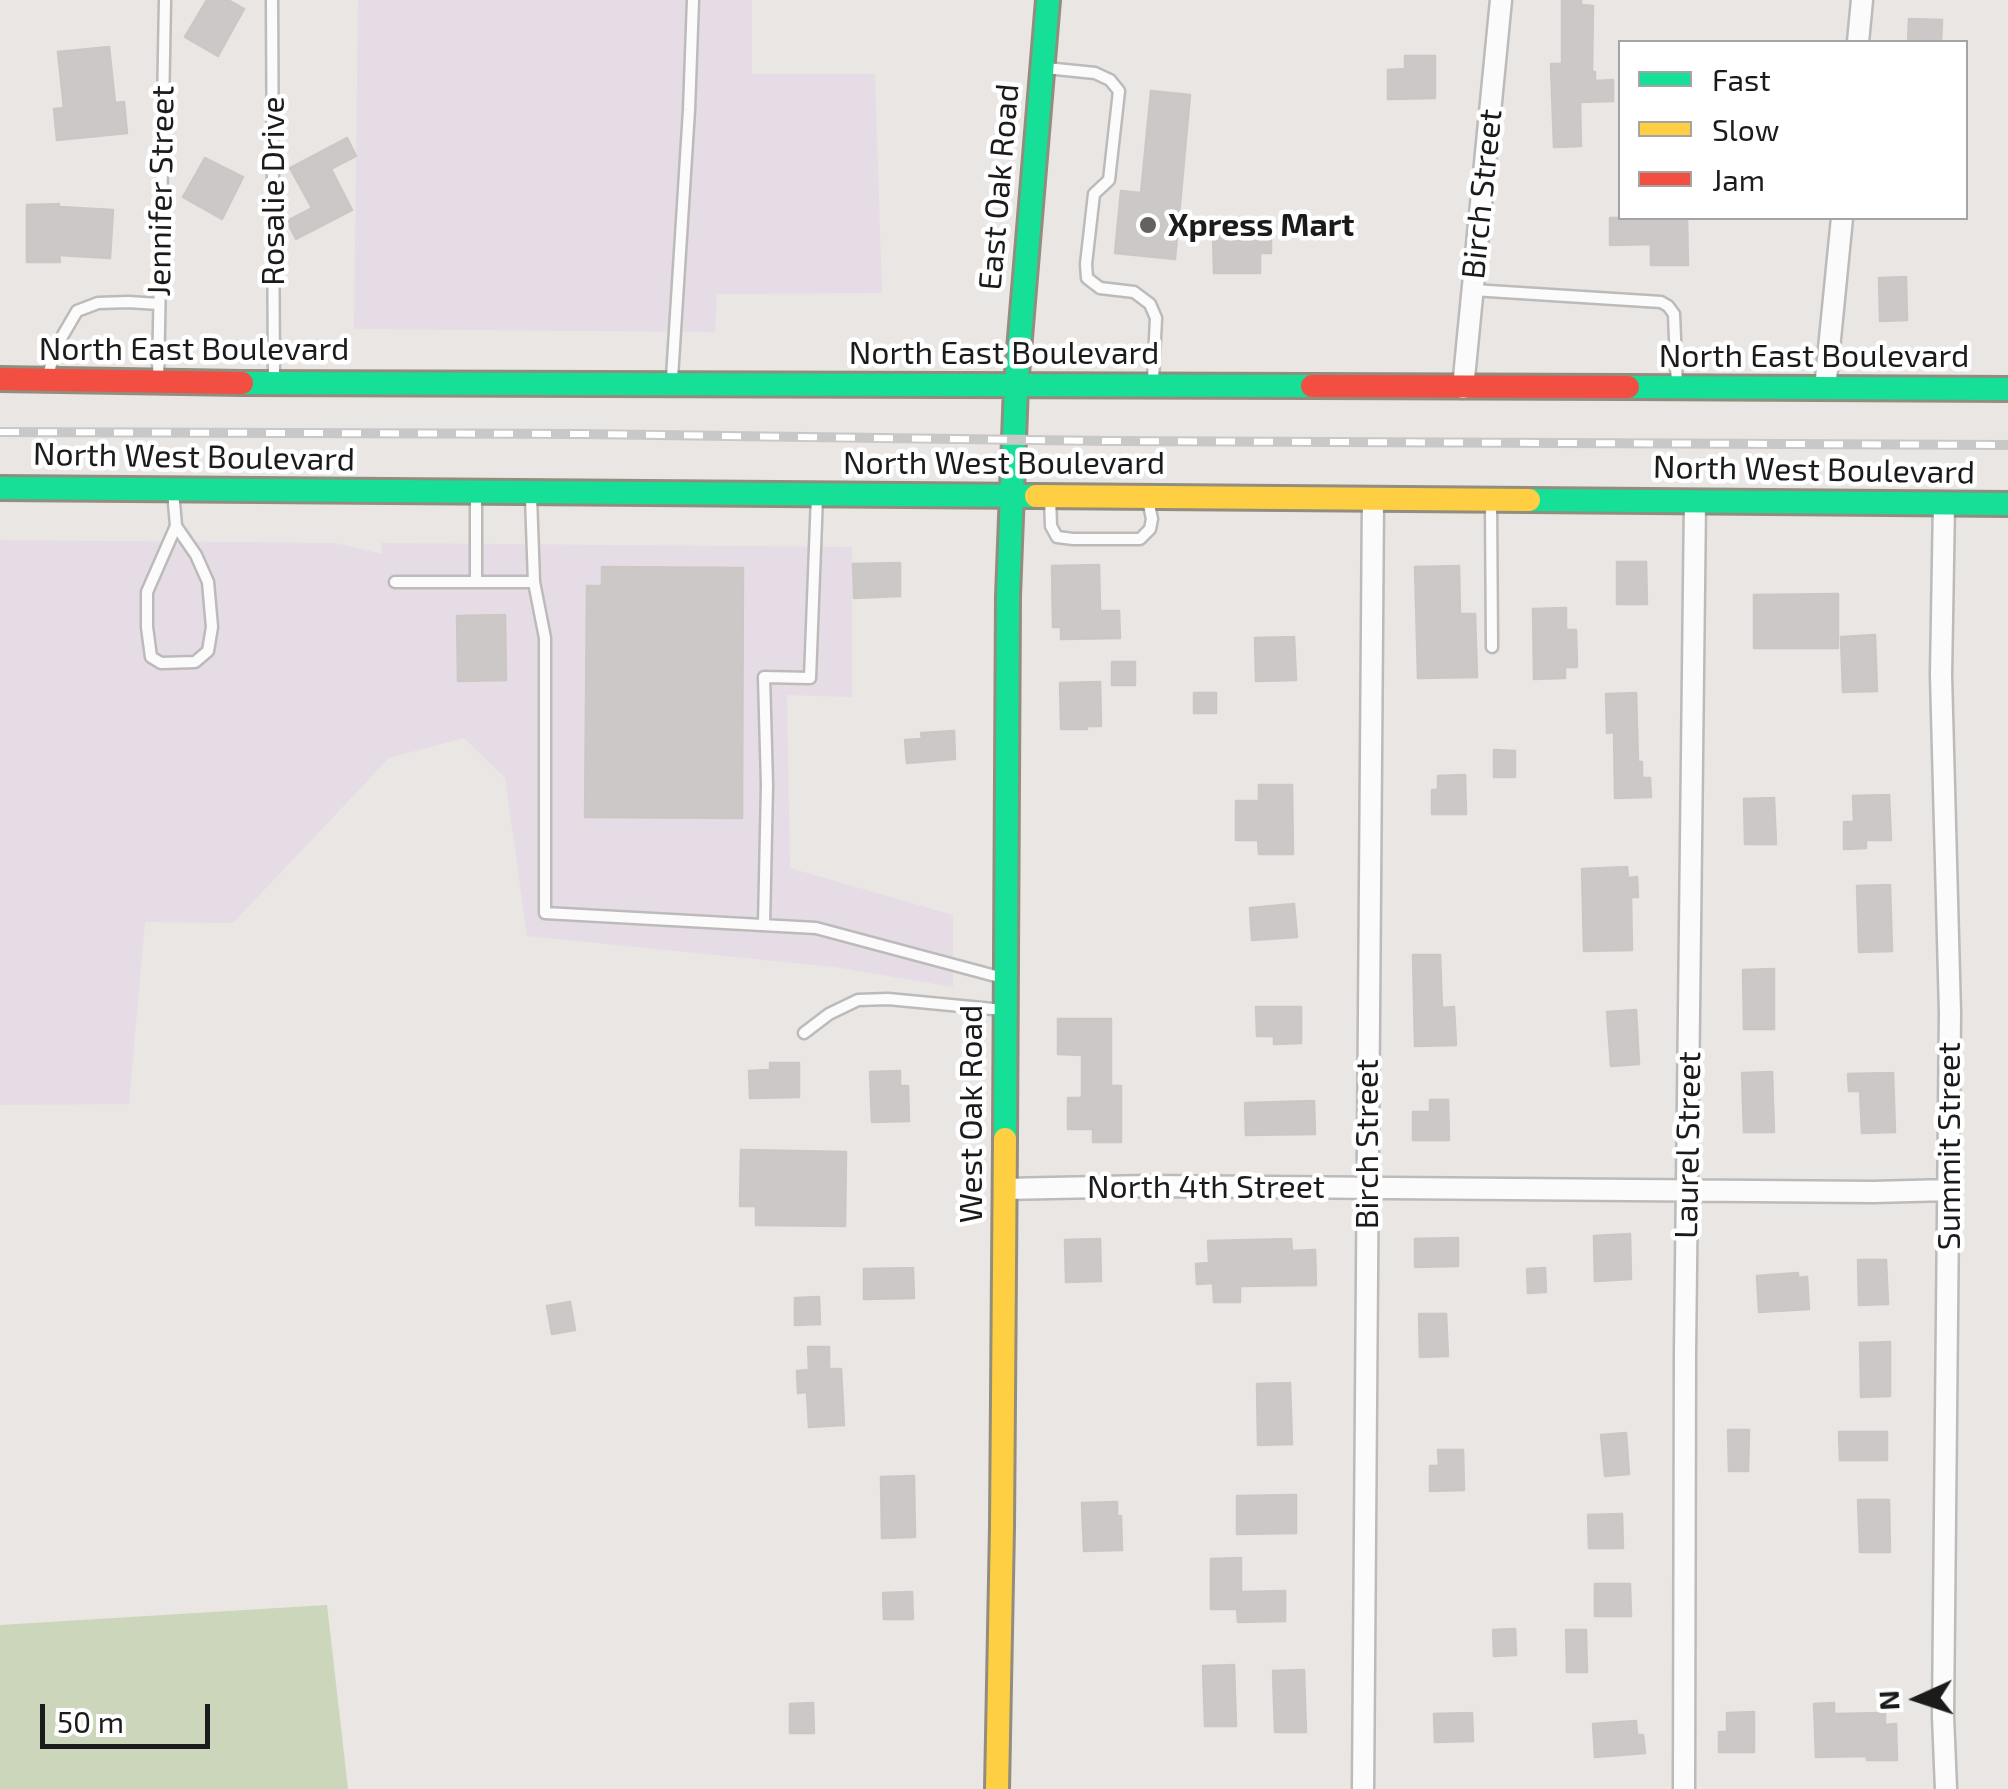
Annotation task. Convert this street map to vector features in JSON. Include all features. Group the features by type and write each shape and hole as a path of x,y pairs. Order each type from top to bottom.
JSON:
{"main road":[{"name":"East Oak Road","path":"1013,440 1048,0"},
{"name":"North East Boulevard","path":"0,379 158,383 2008,389"},
{"name":"West Oak Road","path":"997,1789 1008,596 1013,440"},
{"name":"North West Boulevard","path":"0,488 2008,504"}],"street":[{"name":"Birch Street","path":"1463,388 1501,0"},
{"path":"1858,40 1862,0"},
{"path":"1826,388 1842,220"},
{"name":"Birch Street","path":"1363,1789 1372,498"},
{"name":"Laurel Street","path":"1684,1789 1696,501"},
{"name":"Summit Street","path":"1944,504 1941,676 1950,1014 1943,1716 1946,1789"},
{"name":"North 4th Street","path":"1004,1189 1148,1186 1948,1190"}],"lane":[{"name":"Jennifer Street","path":"158,383 165,0"},
{"name":"Rosalie Drive","path":"272,0 274,383"},
{"path":"672,383 690,110 693,0"},
{"path":"1042,68 1095,73 1110,80 1119,92 1109,180 1094,194 1086,264 1088,278 1100,288 1134,292 1150,304 1156,318 1153,386"},
{"path":"1472,290 1661,302 1674,314 1677,388"},
{"path":"46,380 56,346 77,311 98,303 159,304"},
{"path":"173,490 176,526 147,592 151,657 161,663 195,662 208,650 212,628 208,582 196,554 176,526"},
{"path":"476,492 476,582"},
{"path":"531,493 534,582 545,638 545,913 816,928 1004,978"},
{"path":"764,925 764,677 810,678 817,495"},
{"path":"1050,496 1052,526 1057,537 1072,539 1140,538 1150,529 1148,497"},
{"path":"1491,499 1492,646"},
{"path":"395,582 534,582"},
{"path":"804,1034 829,1014 858,1000 888,998 1004,1010"}],"shaded area":[{"path":"358,0 752,0 752,74 875,74 882,293 717,294 715,332 354,329"},
{"path":"0,540 335,543 382,554 381,543 852,547 852,697 787,695 790,868 953,915 953,987 834,967 527,936 505,778 464,738 389,758 233,923 145,922 129,1104 0,1105"}],"green space":[{"path":"327,1605 348,1789 0,1789 0,1625"}],"building":[{"path":"207,0 228,0 244,9 218,56 185,37"},
{"path":"1562,0 1581,0 1581,5 1593,6 1592,72 1595,81 1613,80 1613,101 1580,102 1581,146 1554,147 1551,64 1562,64"},
{"path":"1909,19 1942,20 1941,40 1908,40"},
{"path":"109,47 115,103 124,102 127,133 57,140 54,109 64,108 58,52"},
{"path":"1405,56 1435,56 1435,98 1388,99 1388,70 1405,69"},
{"path":"1151,91 1190,95 1175,259 1115,253 1121,191 1141,193"},
{"path":"347,138 356,156 331,169 352,210 296,239 287,221 312,208 290,168"},
{"path":"205,158 243,177 222,219 183,197"},
{"path":"27,205 113,210 110,258 59,255 60,262 27,262"},
{"path":"1610,218 1687,220 1688,265 1651,265 1651,244 1610,245"},
{"path":"1213,235 1271,235 1271,253 1260,253 1260,273 1214,273"},
{"path":"1906,277 1907,320 1880,321 1879,278"},
{"path":"1617,562 1646,562 1647,604 1617,604"},
{"path":"900,563 900,596 854,598 853,564"},
{"path":"1099,565 1100,611 1119,611 1120,638 1061,639 1061,627 1053,627 1052,566"},
{"path":"1459,566 1460,614 1475,614 1477,677 1418,678 1415,567"},
{"path":"602,567 743,568 742,818 585,817 587,586 602,586"},
{"path":"1838,594 1838,648 1754,648 1754,595"},
{"path":"1566,608 1566,630 1576,630 1577,667 1565,667 1565,678 1534,679 1533,609"},
{"path":"505,615 506,680 458,681 457,616"},
{"path":"1875,635 1877,691 1843,692 1841,637"},
{"path":"1294,637 1296,680 1256,681 1255,638"},
{"path":"1112,662 1135,662 1135,685 1112,685"},
{"path":"1100,682 1101,726 1061,729 1060,683"},
{"path":"1194,693 1216,693 1216,713 1194,713"},
{"path":"1636,693 1638,762 1642,762 1642,778 1650,778 1651,797 1615,798 1614,732 1607,733 1606,694"},
{"path":"954,731 955,759 907,763 905,740 922,739 921,733"},
{"path":"1494,750 1515,751 1515,777 1494,777"},
{"path":"1465,775 1466,814 1432,814 1432,790 1438,790 1438,776"},
{"path":"1259,785 1292,785 1293,854 1259,854 1258,840 1236,840 1236,801 1259,801"},
{"path":"1889,795 1891,840 1866,840 1866,848 1844,849 1844,822 1854,822 1853,796"},
{"path":"1774,798 1776,844 1745,844 1744,799"},
{"path":"1627,867 1628,878 1637,877 1638,897 1631,897 1632,950 1584,951 1582,869"},
{"path":"1890,885 1892,951 1859,952 1857,886"},
{"path":"1294,904 1297,937 1252,940 1250,908"},
{"path":"1413,955 1440,955 1442,1008 1454,1007 1456,1045 1415,1046"},
{"path":"1774,969 1774,1029 1744,1029 1743,970"},
{"path":"1256,1007 1301,1007 1301,1043 1274,1044 1274,1036 1257,1036"},
{"path":"1636,1010 1639,1064 1611,1066 1607,1012"},
{"path":"1058,1019 1111,1019 1111,1086 1121,1086 1121,1142 1093,1142 1093,1129 1068,1129 1068,1098 1082,1098 1082,1055 1058,1054"},
{"path":"770,1063 799,1063 799,1097 750,1098 749,1071 770,1070"},
{"path":"900,1071 900,1086 908,1086 909,1121 872,1122 870,1072"},
{"path":"1772,1072 1774,1132 1744,1132 1742,1073"},
{"path":"1893,1073 1895,1132 1862,1133 1860,1091 1849,1091 1848,1074"},
{"path":"1430,1100 1448,1100 1449,1140 1413,1140 1413,1112 1430,1112"},
{"path":"1314,1101 1315,1134 1246,1135 1245,1103"},
{"path":"741,1150 846,1152 845,1226 756,1225 756,1206 740,1206"},
{"path":"1630,1234 1631,1279 1595,1281 1594,1236"},
{"path":"1458,1238 1458,1266 1415,1267 1415,1239"},
{"path":"1100,1239 1101,1281 1066,1282 1065,1240"},
{"path":"1291,1239 1292,1251 1315,1250 1316,1285 1240,1286 1240,1302 1214,1302 1213,1283 1197,1284 1196,1264 1209,1263 1208,1241"},
{"path":"1858,1260 1886,1260 1888,1304 1859,1305"},
{"path":"913,1268 914,1298 864,1299 864,1269"},
{"path":"1545,1268 1546,1292 1528,1293 1527,1269"},
{"path":"1798,1273 1798,1278 1807,1277 1809,1309 1759,1312 1757,1276"},
{"path":"819,1297 820,1324 795,1325 795,1298"},
{"path":"570,1302 575,1330 552,1334 547,1306"},
{"path":"1419,1314 1446,1314 1448,1356 1420,1357"},
{"path":"1890,1342 1890,1396 1861,1397 1860,1343"},
{"path":"808,1347 829,1347 829,1369 841,1369 844,1425 809,1427 807,1392 798,1393 797,1371 809,1370"},
{"path":"1290,1383 1292,1444 1258,1445 1257,1384"},
{"path":"1728,1430 1749,1430 1748,1471 1729,1471"},
{"path":"1839,1432 1887,1432 1887,1460 1840,1460"},
{"path":"1626,1433 1629,1474 1605,1476 1601,1435"},
{"path":"1438,1450 1463,1450 1464,1490 1430,1491 1430,1466 1439,1466"},
{"path":"914,1476 915,1537 882,1538 881,1477"},
{"path":"1296,1495 1296,1533 1237,1534 1237,1496"},
{"path":"1858,1500 1889,1500 1890,1552 1860,1552"},
{"path":"1117,1502 1122,1550 1084,1551 1082,1503"},
{"path":"1622,1514 1623,1548 1589,1548 1588,1515"},
{"path":"1241,1558 1241,1592 1285,1591 1285,1621 1238,1622 1237,1609 1211,1609 1211,1559"},
{"path":"1595,1584 1630,1584 1631,1616 1595,1616"},
{"path":"912,1592 913,1619 884,1619 883,1593"},
{"path":"1515,1629 1516,1655 1494,1656 1493,1630"},
{"path":"1566,1630 1586,1630 1587,1672 1567,1672"},
{"path":"1234,1665 1236,1726 1205,1726 1203,1666"},
{"path":"1304,1670 1306,1732 1275,1732 1273,1671"},
{"path":"813,1703 814,1733 790,1733 790,1704"},
{"path":"1834,1703 1834,1714 1885,1713 1885,1725 1896,1724 1897,1760 1816,1757 1814,1704"},
{"path":"1754,1712 1754,1752 1719,1752 1719,1732 1727,1732 1727,1713"},
{"path":"1472,1713 1473,1741 1435,1742 1434,1714"},
{"path":"1636,1721 1645,1753 1595,1757 1593,1724"}],"railway":[{"path":"0,432 2008,445"}],"traffic: fast":[{"path":"1005,1139 1008,596 1016,386 1048,0"},
{"path":"242,383 1312,386"},
{"path":"1628,387 2008,389"},
{"path":"0,488 1036,496"},
{"path":"1529,500 2008,504"}],"traffic: slow":[{"path":"1036,496 1529,500"},
{"path":"997,1789 1005,1139"}],"traffic: jam":[{"path":"0,379 242,383"},
{"path":"1312,386 1628,387"}],"place":[{"name":"Xpress Mart","path":"1148,225"}]}
